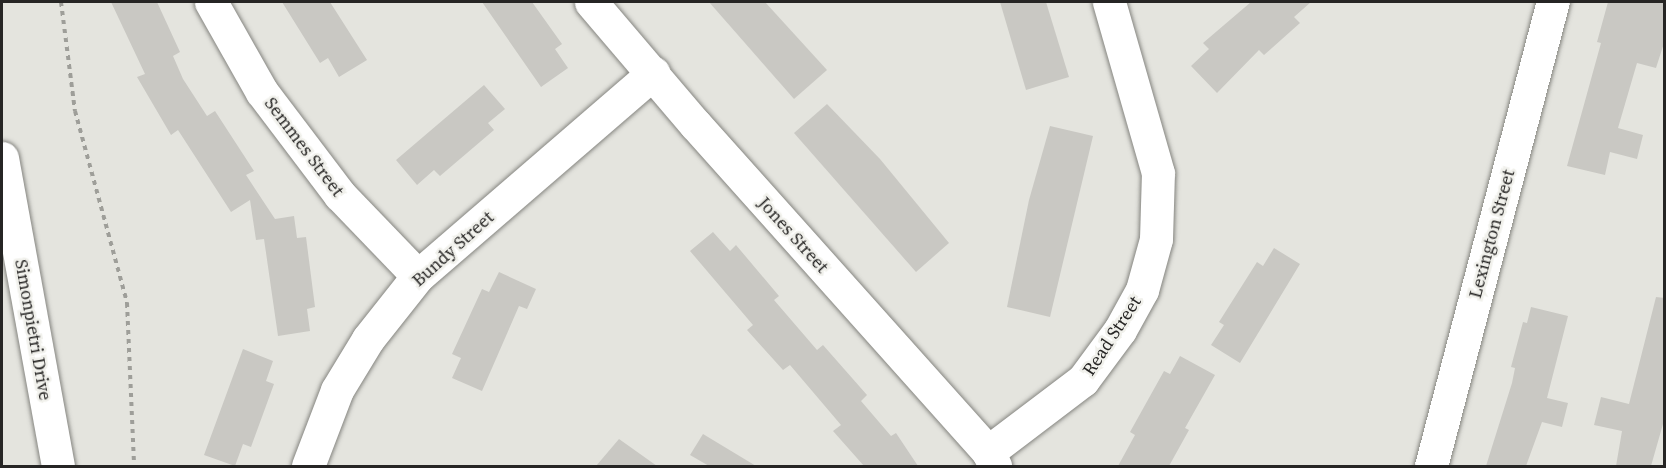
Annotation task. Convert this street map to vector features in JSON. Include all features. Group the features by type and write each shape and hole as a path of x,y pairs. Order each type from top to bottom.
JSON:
{"street":[{"name":"Semmes Street","path":"211,2 262,92 340,195 418,276"},
{"name":"Jones Street","path":"591,2 694,124 992,459"},
{"name":"Read Street","path":"992,459 1083,380 1120,330 1136,300 1153,249 1158,172 1109,2"},
{"name":"Lexington Street","path":"1431,466 1553,2"},
{"name":"Bundy Street","path":"308,466 337,390 368,339 418,276 653,73"},
{"name":"Simonpietri Drive","path":"2,158 58,466"}],"path":[{"path":"61,2 75,111 127,303 134,466"}],"building":[{"path":"111,2 157,2 180,52 173,56 183,79 207,116 215,111 254,171 246,175 275,219 294,216 297,238 306,237 315,307 307,309 310,331 278,336 264,239 256,240 250,200 231,212 178,130 171,135 137,77 145,74"},
{"path":"282,2 330,2 367,60 339,77 328,58 320,63"},
{"path":"482,2 532,2 562,44 555,49 568,68 541,87"},
{"path":"709,2 765,2 827,70 794,99"},
{"path":"1000,2 1046,2 1069,77 1026,90"},
{"path":"1251,2 1311,2 1294,17 1300,23 1264,55 1259,50 1217,93 1191,66 1209,49 1203,43"},
{"path":"1608,2 1665,2 1665,40 1656,68 1637,63 1618,128 1643,135 1637,159 1610,152 1605,175 1567,166 1601,43 1597,42"},
{"path":"484,85 505,109 488,123 494,130 440,176 434,170 417,185 396,160"},
{"path":"827,104 880,159 949,243 916,272 794,133"},
{"path":"1050,126 1093,136 1050,317 1007,307 1029,200"},
{"path":"713,232 730,251 736,245 779,296 774,300 817,350 823,345 867,395 861,401 891,436 896,433 918,466 864,466 833,431 841,425 790,365 783,370 747,330 753,325 690,251"},
{"path":"1274,248 1300,264 1240,363 1211,345 1224,325 1219,322 1257,262 1263,266"},
{"path":"499,272 536,289 527,309 519,306 482,391 452,378 461,358 452,354 482,289 489,292"},
{"path":"1656,297 1665,298 1665,417 1651,466 1616,466 1622,431 1594,425 1601,397 1629,404"},
{"path":"1531,307 1568,316 1547,398 1568,403 1562,427 1542,422 1526,466 1486,466 1512,383 1515,368 1511,367 1523,322 1527,323"},
{"path":"243,349 273,361 266,381 274,384 251,447 243,444 235,466 204,455"},
{"path":"1180,356 1215,375 1185,428 1189,430 1169,466 1118,466 1135,435 1130,432 1164,371 1170,374"},
{"path":"703,434 756,466 709,466 690,455"},
{"path":"619,439 657,466 596,466"}]}
